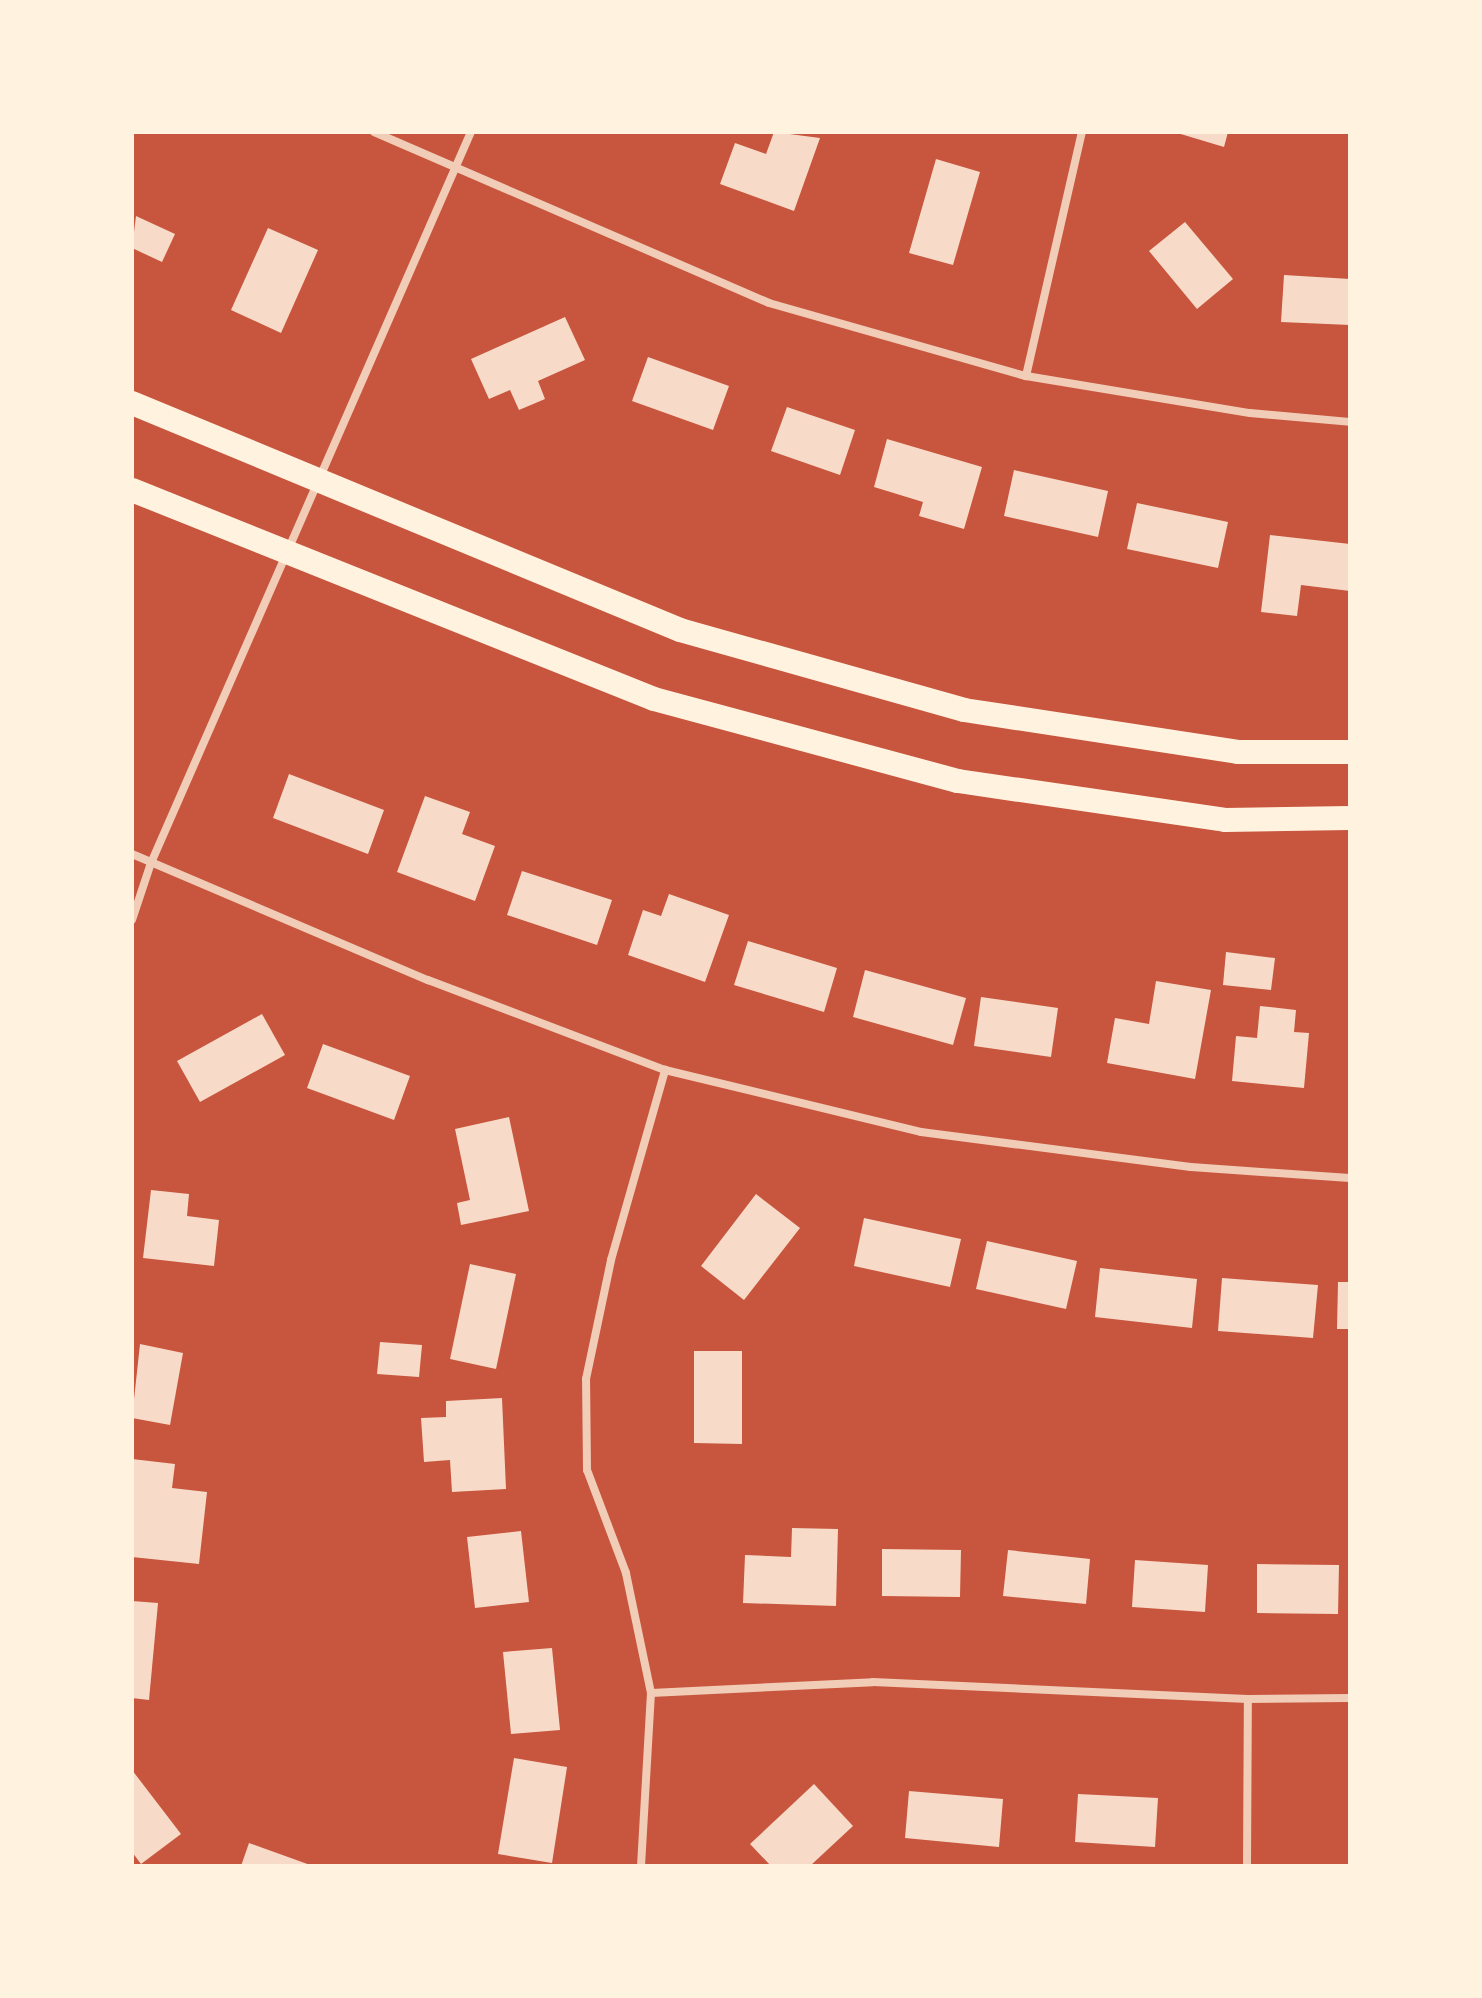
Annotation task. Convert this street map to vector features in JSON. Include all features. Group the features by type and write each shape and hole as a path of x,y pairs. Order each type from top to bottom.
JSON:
{"highway":[{"path":"132,403 214,441 680,630 964,710 1238,752 1350,752"},
{"path":"132,490 375,591 654,699 958,781 1225,820 1350,818"}],"street":[{"path":"374,132 769,303 1026,376 1250,413 1350,422"},
{"path":"132,920 151,863 471,132"},
{"path":"1026,376 1082,132"},
{"path":"132,854 428,980 665,1070 921,1132 1191,1167 1350,1178"},
{"path":"641,1866 651,1693 626,1573 587,1470 586,1379 611,1260 665,1070"},
{"path":"651,1693 873,1682 1248,1699 1350,1698"},
{"path":"1247,1866 1248,1699"}],"building":[{"path":"774,132 820,138 794,211 720,184 735,143 766,154"},
{"path":"1174,132 1228,132 1224,147"},
{"path":"936,159 980,172 953,265 909,253"},
{"path":"136,216 175,234 162,262 132,248"},
{"path":"1185,222 1233,279 1197,309 1149,251"},
{"path":"268,228 318,250 281,333 231,310"},
{"path":"1284,275 1350,279 1350,325 1281,322"},
{"path":"565,317 585,360 538,381 545,399 519,410 510,390 489,399 471,359"},
{"path":"648,357 729,386 713,430 632,401"},
{"path":"787,407 855,430 840,475 771,451"},
{"path":"887,439 982,467 964,529 919,516 923,502 874,487"},
{"path":"1014,470 1108,491 1098,537 1004,516"},
{"path":"1137,503 1228,522 1218,568 1127,549"},
{"path":"1270,535 1350,544 1350,591 1301,585 1297,616 1261,612"},
{"path":"289,774 384,810 368,854 273,818"},
{"path":"425,796 470,812 462,834 495,846 475,901 397,872"},
{"path":"522,871 612,900 597,945 507,915"},
{"path":"669,894 729,915 705,982 628,955 643,910 661,916"},
{"path":"748,941 837,968 824,1012 734,985"},
{"path":"1226,952 1275,958 1271,990 1223,985"},
{"path":"865,970 966,998 953,1045 853,1017"},
{"path":"1156,981 1211,990 1195,1079 1107,1063 1115,1018 1149,1024"},
{"path":"981,997 1058,1008 1051,1057 974,1046"},
{"path":"1260,1006 1296,1010 1294,1032 1309,1033 1304,1088 1232,1081 1236,1036 1257,1038"},
{"path":"262,1014 285,1055 200,1102 177,1061"},
{"path":"323,1044 410,1076 394,1120 307,1088"},
{"path":"509,1117 529,1211 461,1225 457,1203 470,1200 455,1129"},
{"path":"151,1190 189,1194 187,1216 219,1220 214,1266 143,1258"},
{"path":"756,1194 800,1228 744,1300 701,1266"},
{"path":"864,1218 961,1239 950,1287 854,1266"},
{"path":"987,1241 1077,1261 1066,1309 976,1289"},
{"path":"470,1264 516,1274 496,1369 450,1359"},
{"path":"1100,1268 1197,1279 1192,1328 1095,1317"},
{"path":"1222,1278 1318,1285 1313,1338 1218,1331"},
{"path":"1338,1282 1350,1282 1350,1329 1337,1329"},
{"path":"380,1342 422,1345 419,1377 377,1374"},
{"path":"140,1344 183,1353 170,1425 132,1418"},
{"path":"694,1351 742,1351 742,1444 694,1443"},
{"path":"502,1398 506,1489 452,1492 450,1460 424,1462 421,1418 446,1417 446,1401"},
{"path":"132,1459 175,1464 172,1488 207,1492 199,1564 132,1557"},
{"path":"792,1528 838,1529 836,1606 743,1603 745,1555 791,1557"},
{"path":"521,1531 529,1602 475,1608 467,1537"},
{"path":"882,1549 961,1550 960,1597 882,1596"},
{"path":"1008,1550 1090,1559 1086,1604 1003,1596"},
{"path":"1135,1560 1208,1565 1205,1612 1132,1607"},
{"path":"1257,1564 1339,1565 1338,1614 1257,1613"},
{"path":"132,1601 158,1603 149,1700 132,1698"},
{"path":"552,1648 560,1730 511,1734 503,1652"},
{"path":"514,1758 567,1767 552,1863 498,1854"},
{"path":"132,1770 181,1834 141,1864 132,1852"},
{"path":"814,1784 853,1826 810,1866 771,1866 750,1844"},
{"path":"909,1791 1003,1799 999,1847 905,1838"},
{"path":"1078,1794 1158,1798 1155,1847 1075,1842"},
{"path":"249,1843 313,1866 241,1866"}]}
